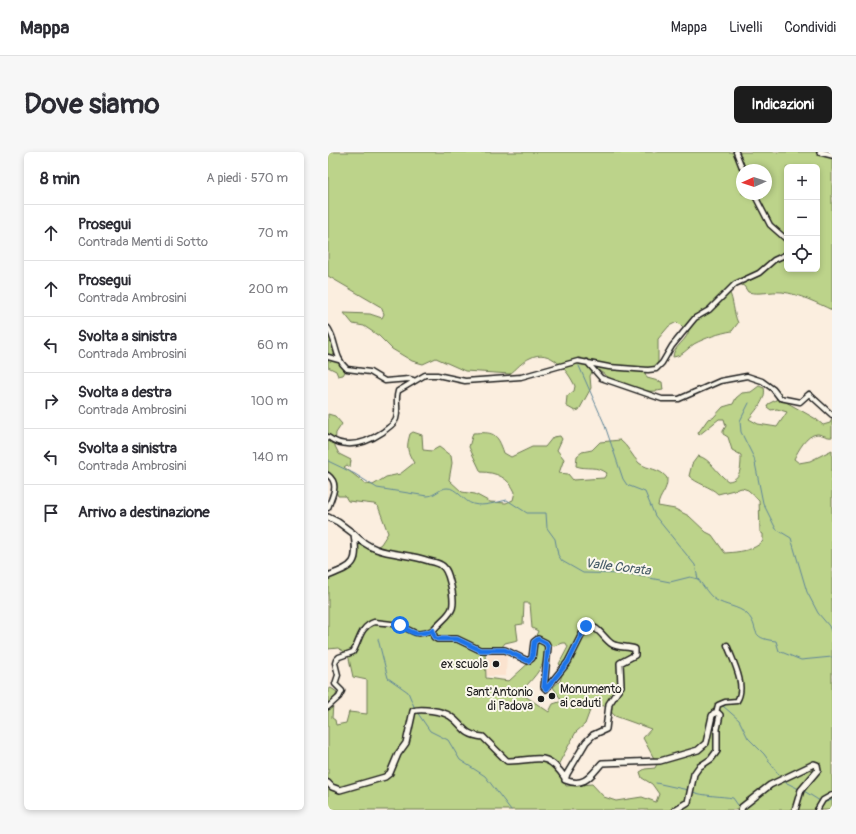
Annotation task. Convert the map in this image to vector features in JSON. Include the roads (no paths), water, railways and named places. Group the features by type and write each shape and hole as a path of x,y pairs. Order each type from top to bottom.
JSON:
{"street":[{"path":"736,152 741,164"},
{"path":"820,152 832,155"},
{"path":"757,200 770,225 784,237"},
{"path":"328,437 338,442 354,444 365,442 379,435 395,421 398,391 413,380 428,374 465,381 520,377 576,361 586,361 610,368 656,369 662,363 672,346 697,316 712,308 735,284 759,273 774,260 784,255"},
{"path":"328,328 332,333 339,360 348,370 370,372 385,381 413,380"},
{"path":"328,357 339,360"},
{"path":"586,361 601,378 662,399 679,399 720,381 747,376 762,381 773,389 780,398 800,402 809,394 832,415"},
{"path":"328,475 333,480 335,485 328,508"},
{"path":"328,517 338,522 354,534 363,544 392,554 422,558 442,565 448,573 454,604 450,613 433,630 421,634 413,634 400,625 374,622 370,623 360,632 353,652 339,657 336,660 335,663 338,675 335,684 342,691 328,707"},
{"path":"328,576 352,565 356,556 354,534"},
{"path":"433,630 434,637 437,639 457,639 480,650 505,650 528,661 532,658 534,642 538,639 542,640 548,647 544,687 546,689 568,662 586,626 591,625 613,644 635,649 635,655 620,663 621,686 609,704 606,729 593,735 586,742 565,778"},
{"path":"675,810 688,802 694,774 699,767 711,759 717,751 717,729 720,715 717,713 718,705 725,702 737,701 741,695 741,685 727,645"},
{"path":"328,783 332,787 340,790 385,777 390,773 398,754 406,743 416,710 449,715 472,736 483,737 507,761 522,762 539,759 550,760 570,782 584,781 591,778 602,763 660,762 698,750 706,743 712,716 717,713"},
{"path":"741,810 742,807 770,785 814,764 817,765 818,770 801,790 795,810"},
{"path":"817,810 824,800 832,795"}],"waterway":[{"path":"579,366 604,423 623,479 627,485 645,492 655,516 695,565 698,579"},
{"path":"749,403 740,421 741,432 754,458 763,503 776,529 791,538 807,592 818,613 829,626 832,634"},
{"name":"Valle Corata","path":"328,461 355,474 377,488 427,496 433,495 444,488 450,488 457,492 466,501 473,504 486,505 507,500 527,513 546,513 547,528 555,539 558,555 562,561 583,573 629,574 670,582 690,577 698,579 713,598 740,609 747,614 751,619 758,635 767,640 776,641 779,651 801,660 832,657"},
{"path":"378,639 388,678 408,692 415,709"},
{"path":"723,706 739,720 748,738 764,754 781,778"},
{"path":"417,712 430,731 448,740 460,760 485,776 511,810"},
{"path":"785,782 799,789"},
{"path":"656,783 688,790"},
{"path":"804,791 820,801"},
{"path":"693,792 733,798 740,808"},
{"path":"823,803 832,800"}],"place":[{"name":"ex scuola","path":"496,664"},
{"name":"Monumento ai caduti","path":"552,696"},
{"name":"Sant'Antonio di Padova","path":"541,699"}]}
